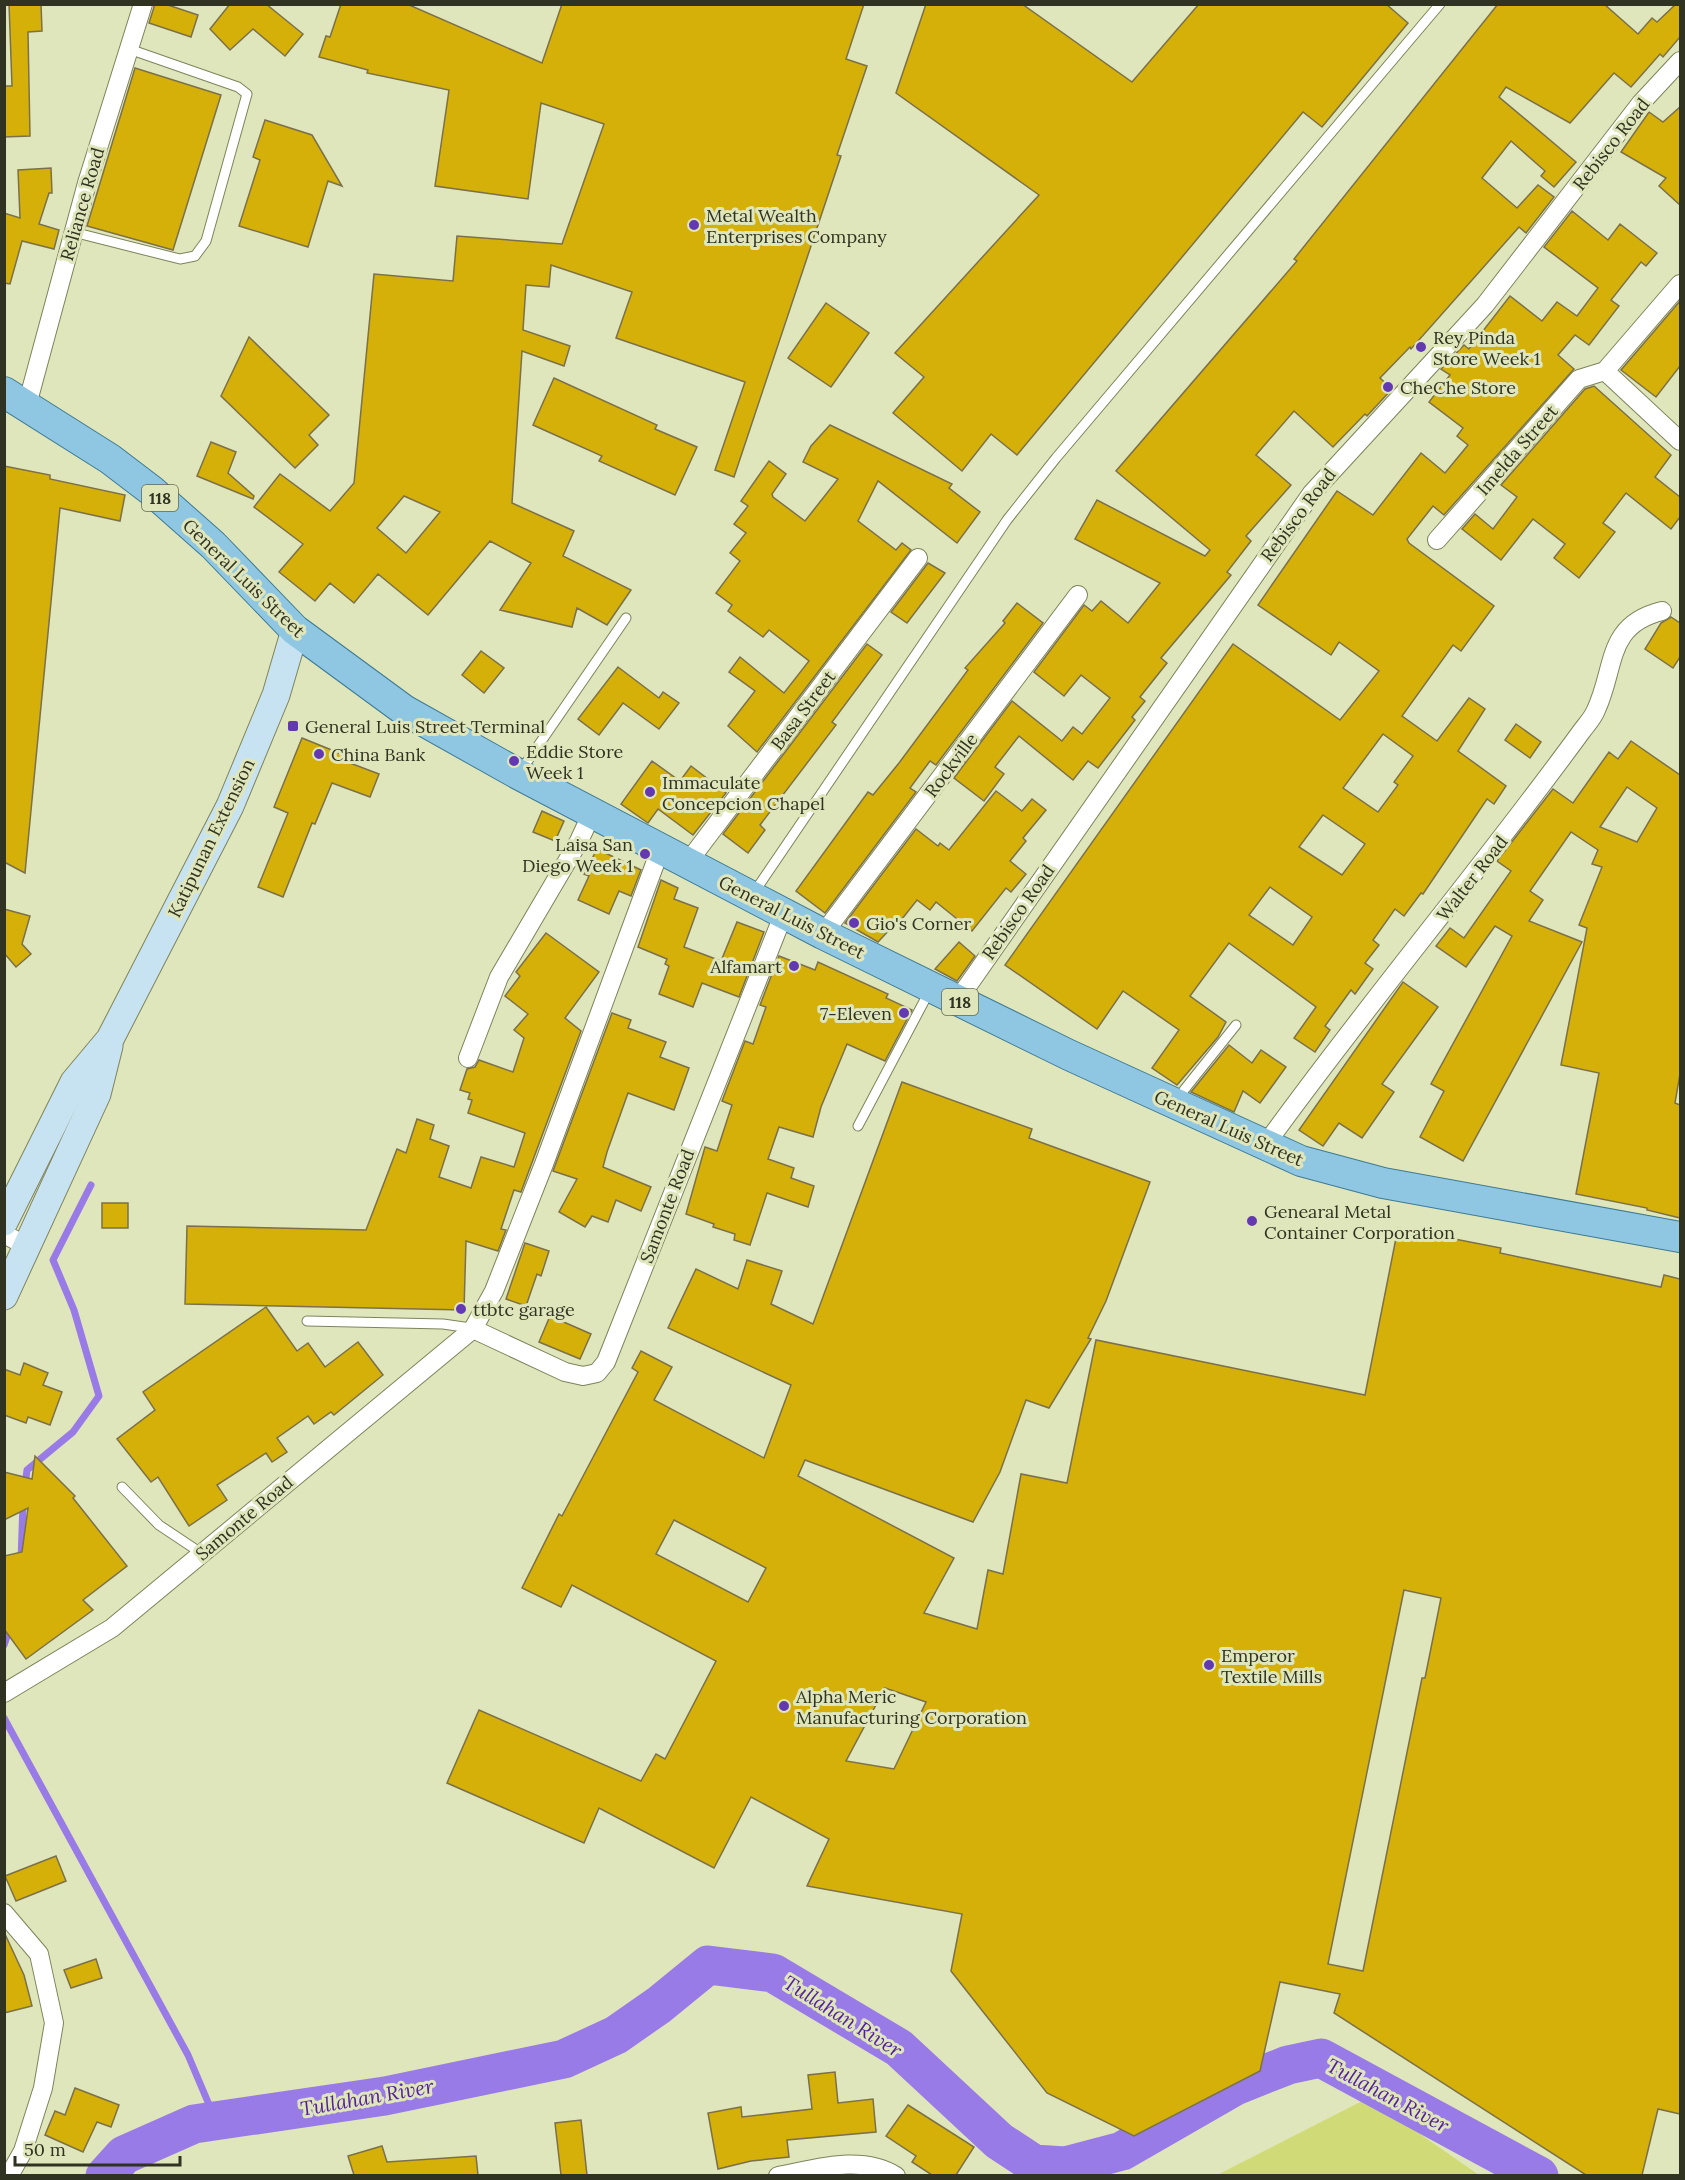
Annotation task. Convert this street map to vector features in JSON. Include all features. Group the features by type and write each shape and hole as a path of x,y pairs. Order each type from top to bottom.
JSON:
{"main road":[{"name":"General Luis Street","path":"16,398 110,459 152,491 213,546 295,630 404,710 660,850 688,862 823,934 1139,1088 1179,1104 1301,1161 1383,1183 1680,1237"},
{"name":"Katipunan Extension","path":"4,1222 74,1082 110,1039 230,806 276,695 295,630"},
{"name":"Katipunan Extension","path":"4,1296 97,1094 110,1039"}],"street":[{"name":"Reliance Road","path":"16,398 73,231 143,4"},
{"name":"Rebisco Road","path":"944,994 1312,493 1485,305 1627,121 1680,60"},
{"name":"Imelda Street","path":"1437,540 1579,379 1605,371 1680,284"},
{"path":"1605,371 1680,441"},
{"name":"Basa Street","path":"688,862 918,558"},
{"name":"Rockville","path":"823,934 1078,595"},
{"name":"Walter Road","path":"1266,1144 1521,815 1596,711 1614,650 1623,633 1636,621 1662,611"},
{"path":"468,1058 499,977 579,841 592,813"},
{"name":"Samonte Road","path":"4,1693 112,1628 474,1329 494,1291 544,1164 660,850"},
{"name":"Samonte Road","path":"474,1329 565,1372 583,1376 597,1373 606,1362 784,913"},
{"path":"4,1234 28,1247"},
{"path":"4,1913 39,1954 54,2023 43,2088 22,2151 9,2175"},
{"path":"786,2175 840,2164 864,2165 888,2170 896,2175"}],"lane":[{"path":"751,896 1012,513 1440,4"},
{"path":"73,231 180,258 195,256 206,241 247,94 238,87 129,49"},
{"path":"518,774 626,618"},
{"path":"858,1125 944,994"},
{"path":"1179,1104 1184,1090 1236,1025"},
{"path":"307,1321 443,1324 474,1329"},
{"path":"122,1487 159,1525 201,1553"}],"green space":[{"path":"1368,2098 1479,2175 1217,2175"}],"building":[{"path":"9,4 41,4 42,31 28,32 30,136 4,137 4,86 12,86"},
{"path":"155,4 165,4 198,15 191,37 149,23"},
{"path":"230,4 266,4 303,34 285,56 253,29 230,50 210,29"},
{"path":"341,4 407,4 542,63 562,4 864,4 846,59 867,66 837,155 841,156 734,477 715,470 745,382 616,338 632,292 551,265 549,287 526,285 523,330 570,346 564,366 522,351 512,503 574,531 563,556 631,590 607,625 577,608 572,627 500,610 531,563 490,541 428,615 378,574 354,603 330,583 315,601 279,572 303,544 254,507 280,474 330,511 354,483 374,274 453,281 457,236 562,244 604,124 541,103 528,199 435,186 449,90 367,73 368,70 319,57 326,36 330,37","holes":["404,496 440,512 406,553 377,528"]},
{"path":"926,4 1022,4 1132,82 1199,4 1386,4 1408,23 1322,127 1303,112 1017,455 991,434 962,471 893,413 924,377 895,353 1039,195 896,93"},
{"path":"1498,4 1604,4 1638,34 1652,18 1657,22 1676,4 1680,4 1680,37 1663,57 1660,54 1631,87 1614,73 1570,123 1506,87 1499,97 1576,162 1554,187 1541,176 1545,171 1511,141 1482,178 1517,208 1538,185 1554,197 1526,233 1519,227 1411,349 1410,347 1380,378 1392,389 1333,447 1294,411 1256,455 1291,485 1246,536 1251,541 1227,572 1231,575 1161,658 1167,663 1140,697 1145,701 1132,717 1135,720 1098,768 1088,761 1073,780 1019,736 995,767 1004,774 984,801 954,778 1012,701 1062,741 1073,727 1082,734 1110,698 1081,675 1064,696 1034,672 1084,605 1092,611 1101,601 1128,623 1160,583 1075,539 1097,500 1205,556 1210,550 1116,471 1297,261 1294,259"},
{"path":"135,68 221,95 173,250 87,226"},
{"path":"1680,107 1680,205 1659,186 1666,178 1621,152 1649,112 1663,122"},
{"path":"265,120 312,135 342,186 328,181 308,247 239,226 260,160 253,157"},
{"path":"51,168 52,193 49,193 39,224 59,230 54,249 22,241 10,284 4,283 4,213 20,218 18,170"},
{"path":"1572,211 1608,240 1620,224 1657,253 1646,266 1641,262 1611,300 1619,306 1589,345 1575,335 1558,355 1574,369 1444,515 1433,506 1407,539 1409,543 1494,606 1461,651 1453,645 1402,716 1437,741 1469,698 1485,709 1458,751 1506,786 1494,804 1487,799 1423,894 1421,893 1404,916 1395,909 1373,940 1379,945 1365,963 1373,969 1355,994 1351,990 1325,1026 1330,1030 1315,1052 1294,1038 1316,1007 1229,943 1190,996 1226,1022 1218,1037 1177,1085 1152,1068 1179,1030 1123,991 1097,1029 1005,965 1233,644 1340,720 1379,671 1339,642 1331,655 1258,605 1337,491 1373,515 1421,453 1445,473 1468,445 1457,436 1463,428 1429,402 1450,375 1441,369 1464,345 1469,349 1510,296 1542,321 1557,302 1577,316 1598,288 1544,247","holes":["1383,734 1413,756 1394,782 1398,785 1378,812 1343,788","1323,815 1365,844 1342,875 1299,847","1270,887 1312,917 1293,945 1249,915"]},
{"path":"1680,301 1680,366 1656,397 1621,370"},
{"path":"826,303 869,333 831,387 788,358"},
{"path":"249,337 329,415 309,435 318,445 295,468 221,396"},
{"path":"554,378 657,425 655,429 697,447 675,495 599,461 602,456 533,425"},
{"path":"1594,386 1671,455 1655,477 1680,497 1680,517 1671,529 1626,493 1603,523 1615,532 1579,578 1554,558 1565,544 1533,519 1501,560 1462,529 1475,514 1493,529 1517,497 1501,485 1585,389"},
{"path":"830,425 952,484 949,488 980,512 957,543 878,481 858,521 896,550 902,543 911,550 757,752 728,726 755,691 729,672 740,657 784,693 809,661 769,630 763,637 728,611 732,605 716,593 740,561 730,553 746,533 734,524 748,506 741,501 769,461 786,474 772,494 773,497 805,521 838,479 803,462 811,446"},
{"path":"211,442 236,452 228,473 254,496 253,499 197,476"},
{"path":"4,466 50,475 50,479 125,495 120,521 60,508 25,873 4,862"},
{"path":"928,563 945,573 907,623 891,612"},
{"path":"1017,603 1043,623 936,765 930,761 910,788 916,792 825,913 796,891 868,792 873,795 899,763 968,670 965,668 1005,623 1003,621"},
{"path":"1671,617 1680,623 1680,657 1673,668 1645,649 1661,623"},
{"path":"867,644 882,655 832,722 836,725 760,825 765,830 748,853 723,834"},
{"path":"481,651 504,668 484,693 462,675"},
{"path":"618,667 659,698 663,692 679,703 659,729 623,703 599,735 578,719"},
{"path":"1516,724 1541,742 1530,758 1505,740"},
{"path":"302,738 344,755 342,760 379,774 370,797 332,783 315,824 312,823 283,897 258,887 288,813 274,807"},
{"path":"1631,741 1680,775 1680,1074 1675,1103 1680,1105 1680,1218 1647,1210 1647,1208 1576,1194 1599,1073 1561,1065 1587,928 1579,925 1602,867 1592,864 1598,850 1571,832 1530,891 1543,900 1529,921 1582,942 1463,1161 1420,1137 1444,1091 1431,1084 1512,936 1495,926 1466,967 1436,946 1450,928 1464,938 1511,871 1497,861 1553,789 1573,803 1609,752 1618,759","holes":["1627,787 1657,808 1637,842 1600,827"]},
{"path":"652,761 680,781 691,766 726,793 693,835 658,809 648,823 621,804"},
{"path":"996,791 1022,811 1032,799 1046,810 1023,838 1026,841 1010,861 1026,874 1011,892 1006,888 972,931 936,902 930,910 917,900 894,929 892,927 878,942 845,923 916,829 938,846 940,843 949,850"},
{"path":"542,811 564,821 555,841 533,832"},
{"path":"597,849 641,870 631,896 619,891 609,914 578,900 589,876 584,874"},
{"path":"661,880 678,888 674,899 698,908 684,947 721,961 737,922 764,932 739,997 702,983 693,1007 659,994 669,966 665,964 667,959 638,947"},
{"path":"4,909 30,916 22,944 31,954 16,967 4,953"},
{"path":"546,933 599,972 565,1018 581,1031 521,1192 514,1190 501,1229 506,1230 498,1251 466,1241 464,1310 185,1304 187,1226 366,1230 397,1149 406,1153 417,1119 434,1125 430,1139 449,1146 439,1177 471,1188 481,1157 514,1167 525,1133 468,1113 472,1100 468,1099 470,1093 460,1090 467,1069 475,1067 479,1060 513,1072 524,1038 514,1030 528,1014 505,996 520,976 516,972"},
{"path":"959,942 975,956 957,981 935,969"},
{"path":"779,956 815,970 818,962 888,994 886,998 912,1010 885,1061 847,1044 821,1107 813,1137 779,1127 768,1159 794,1168 791,1178 814,1186 808,1207 767,1193 750,1245 734,1240 735,1234 713,1227 714,1224 686,1214 705,1147 717,1151 732,1105 722,1101 745,1041 753,1044 766,1007 760,1005"},
{"path":"1403,982 1438,1007 1382,1084 1394,1092 1362,1138 1339,1123 1323,1146 1299,1130"},
{"path":"612,1013 631,1020 628,1028 666,1042 660,1057 689,1068 674,1110 628,1093 607,1152 603,1167 651,1187 641,1211 616,1200 608,1222 592,1216 585,1227 559,1212 577,1179 553,1171"},
{"path":"1229,1045 1252,1063 1261,1050 1286,1067 1260,1103 1243,1091 1234,1112 1191,1092"},
{"path":"902,1082 1032,1129 1029,1138 1150,1182 1106,1301 1088,1338 1091,1339 1049,1408 1026,1400 1000,1472 973,1522 805,1460 798,1476 954,1558 924,1613 977,1629 988,1570 1003,1574 1021,1474 1067,1483 1096,1340 1365,1395 1398,1228 1501,1248 1500,1253 1661,1287 1664,1275 1680,1279 1680,2114 1658,2109 1642,2175 1586,2175 1334,2013 1340,1994 1280,1982 1260,2071 1134,2136 1047,2093 951,1971 962,1914 807,1886 829,1839 751,1797 714,1868 599,1808 584,1843 447,1783 479,1710 641,1781 656,1754 665,1759 716,1661 572,1585 561,1607 522,1588 559,1514 562,1516 638,1372 632,1368 641,1351 672,1367 654,1400 764,1458 791,1385 668,1328 696,1269 738,1289 747,1260 782,1271 771,1304 813,1324","holes":["674,1520 766,1568 748,1602 656,1554","1404,1590 1441,1598 1425,1678 1422,1678 1363,1971 1328,1964","885,1688 926,1702 894,1769 846,1761"]},
{"path":"102,1203 128,1203 128,1228 102,1228"},
{"path":"525,1243 549,1251 541,1276 537,1274 526,1306 506,1299"},
{"path":"266,1307 297,1351 308,1343 325,1367 358,1342 383,1375 334,1415 331,1412 314,1424 308,1416 277,1438 287,1452 272,1462 266,1453 217,1485 227,1500 189,1526 158,1477 151,1482 117,1439 155,1410 143,1392"},
{"path":"550,1316 591,1334 580,1359 539,1342"},
{"path":"24,1363 48,1373 43,1385 62,1392 50,1425 28,1417 26,1423 4,1415 4,1369 20,1375"},
{"path":"35,1456 75,1496 73,1498 127,1566 83,1600 93,1610 26,1659 4,1629 4,1556 22,1552 28,1508 4,1520 4,1472 32,1479"},
{"path":"56,1856 66,1881 16,1901 5,1876"},
{"path":"4,1932 24,1975 32,2006 4,2013"},
{"path":"96,1959 102,1978 71,1988 64,1970"},
{"path":"835,2072 838,2103 873,2099 876,2132 787,2140 789,2157 751,2161 718,2169 708,2113 741,2107 742,2117 812,2109 808,2075"},
{"path":"75,2088 119,2105 111,2127 97,2122 83,2152 45,2135 55,2111 65,2115"},
{"path":"908,2105 974,2147 956,2175 932,2175 912,2162 916,2156 886,2136"},
{"path":"581,2120 587,2175 561,2175 555,2123"},
{"path":"382,2146 387,2162 476,2156 478,2175 354,2175 348,2156"}],"waterway":[{"path":"25,1486 27,1470 73,1432 99,1396 74,1310 53,1260 91,1185"},
{"path":"21,1561 23,1503"},
{"path":"4,1645 10,1628"},
{"path":"4,1718 188,2055 216,2121"},
{"name":"Tullahan River","path":"105,2176 124,2155 194,2124 385,2096 564,2059 616,2035 659,2005 708,1965 773,1973 899,2048 999,2141 1034,2164 1065,2166 1122,2151 1235,2086 1288,2065 1321,2058 1539,2176"}],"place":[{"name":"Metal Wealth Enterprises Company","path":"694,225"},
{"name":"Rey Pinda Store Week 1","path":"1421,347"},
{"name":"CheChe Store","path":"1388,387"},
{"name":"General Luis Street Terminal","path":"293,726"},
{"name":"China Bank","path":"319,754"},
{"name":"Eddie Store Week 1","path":"514,761"},
{"name":"Immaculate Concepcion Chapel","path":"650,792"},
{"name":"Laisa San Diego Week 1","path":"645,854"},
{"name":"Gio's Corner","path":"854,923"},
{"name":"Alfamart","path":"794,966"},
{"name":"7-Eleven","path":"904,1013"},
{"name":"Genearal Metal Container Corporation","path":"1252,1221"},
{"name":"ttbtc garage","path":"461,1309"},
{"name":"Emperor Textile Mills","path":"1209,1665"},
{"name":"Alpha Meric Manufacturing Corporation","path":"784,1706"}]}
